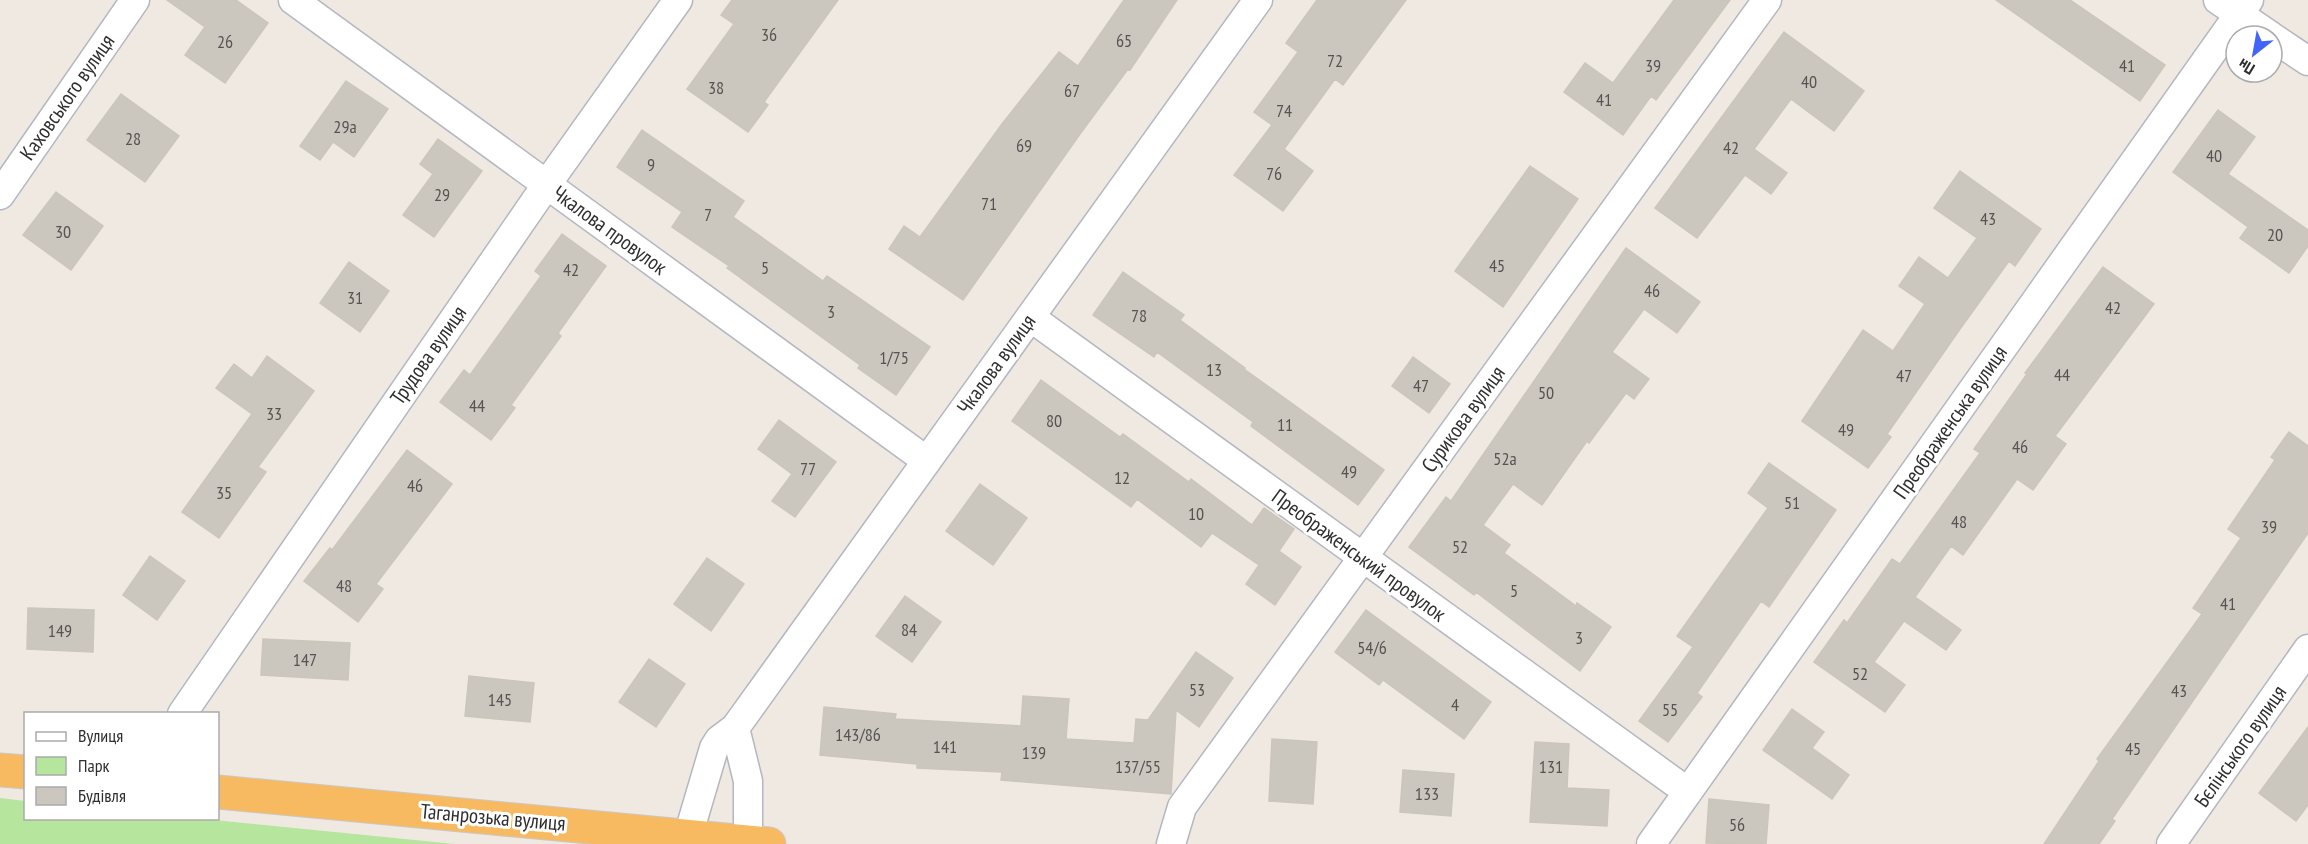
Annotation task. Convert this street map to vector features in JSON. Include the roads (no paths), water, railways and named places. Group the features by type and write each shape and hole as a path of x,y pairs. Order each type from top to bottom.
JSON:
{"highway":[{"path":"0,770 24,772"},
{"name":"Таганрозька вулиця","path":"219,792 758,843"}],"street":[{"name":"Каховського вулиця","path":"0,195 135,0"},
{"name":"Чкалова провулок","path":"293,0 927,461"},
{"name":"Трудова вулиця","path":"183,712 547,184 678,0"},
{"name":"Чкалова вулиця","path":"688,836 714,748 719,740 735,728 1258,0"},
{"name":"Сурикова вулиця","path":"1171,844 1182,807 1767,0"},
{"path":"2235,5 2258,24"},
{"name":"Преображенська вулиця","path":"1652,844 2235,5"},
{"path":"2284,44 2308,61"},
{"name":"Преображенський провулок","path":"1030,317 1688,792"},
{"name":"Бєлінського вулиця","path":"2171,844 2308,649"},
{"path":"735,728 748,781 758,843"}]}
